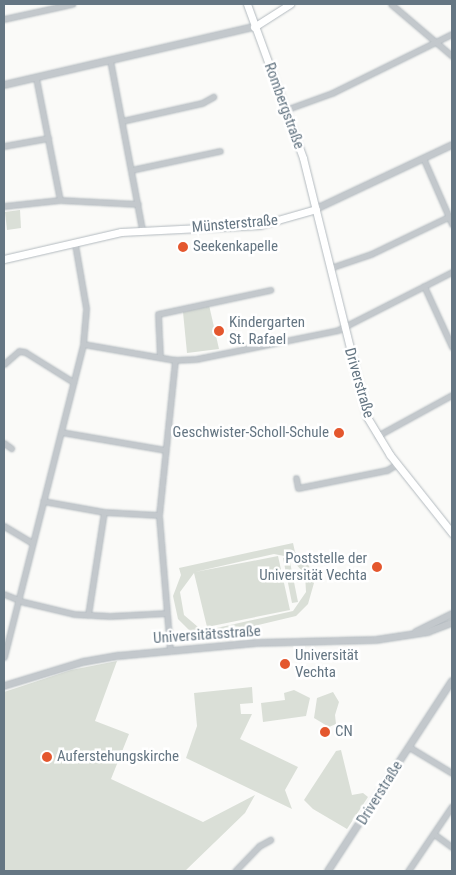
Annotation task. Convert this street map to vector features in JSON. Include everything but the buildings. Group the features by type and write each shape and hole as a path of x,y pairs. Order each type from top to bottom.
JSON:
{"main road":[{"name":"Rombergstraße","path":"247,4 303,158 316,209"},
{"path":"254,26 290,4"},
{"name":"Münsterstraße","path":"4,260 142,229 260,225 316,209"},
{"name":"Driverstraße","path":"316,209 360,398 376,436 452,533"}],"street":[{"path":"4,19 72,4"},
{"path":"391,4 438,42 452,56"},
{"path":"4,85 254,26"},
{"path":"285,110 332,92 452,34"},
{"path":"110,60 142,229"},
{"path":"36,78 60,200"},
{"path":"122,121 202,103 214,97"},
{"path":"4,146 48,138"},
{"name":"Münsterstraße","path":"316,209 424,160 452,145"},
{"path":"131,170 220,151"},
{"path":"424,160 452,224"},
{"path":"4,206 60,200 138,204"},
{"path":"330,268 371,254 448,217"},
{"path":"4,656 83,344 84,288 75,244"},
{"path":"83,344 175,360 196,359 343,327 452,272"},
{"path":"424,286 452,347"},
{"path":"160,357 158,314 270,290"},
{"path":"4,364 18,351 25,352 73,382"},
{"path":"170,650 159,515 175,360"},
{"path":"376,436 452,395"},
{"path":"61,432 165,450"},
{"path":"4,443 11,448"},
{"path":"296,478 298,488 386,470 398,464"},
{"path":"43,501 104,512 159,515"},
{"path":"88,615 104,512"},
{"path":"4,526 32,544"},
{"path":"4,594 18,600 88,615 167,613"},
{"name":"Universitätsstraße","path":"415,633 452,614"},
{"name":"Universitätsstraße","path":"4,686 83,662 170,650 368,641 415,633 451,624"},
{"name":"Driverstraße","path":"449,690 452,675"},
{"name":"Driverstraße","path":"328,871 409,747 449,690 452,681"},
{"path":"409,747 452,773"},
{"path":"408,871 452,806"},
{"path":"434,834 452,847"},
{"path":"235,871 259,846 270,840"}],"shaded area":[{"path":"20,210 21,228 7,230 5,212"},
{"path":"209,305 219,349 187,353 183,312"},
{"path":"293,543 295,552 309,566 314,583 308,604 296,616 213,636 190,631 178,619 173,596 181,575 179,568","holes":["274,554 289,557 305,574 306,592 293,611 212,629 198,627 184,615 180,592 194,573 207,627 290,610 278,556 195,572"]},
{"path":"289,557 298,602 292,603 283,558"},
{"path":"117,661 95,721 129,734 111,779 203,822 255,795 245,813 185,871 4,871 4,692 71,670"},
{"path":"252,687 253,703 240,704 241,714 252,714 240,739 298,767 285,790 292,809 186,758 197,726 194,693"},
{"path":"294,690 310,698 306,716 263,722 261,703 285,700 284,693"},
{"path":"333,692 339,702 335,715 336,724 329,727 314,718 317,698"},
{"path":"341,750 352,795 363,793 368,797 347,829 313,809 304,800 336,751"}],"place":[{"name":"Seekenkapelle","path":"183,247"},
{"name":"Kindergarten St. Rafael","path":"219,331"},
{"name":"Geschwister-Scholl-Schule","path":"339,433"},
{"name":"Poststelle der Universität Vechta","path":"377,567"},
{"name":"Universität Vechta","path":"285,664"},
{"name":"CN","path":"325,732"},
{"name":"Auferstehungskirche","path":"47,757"}]}
